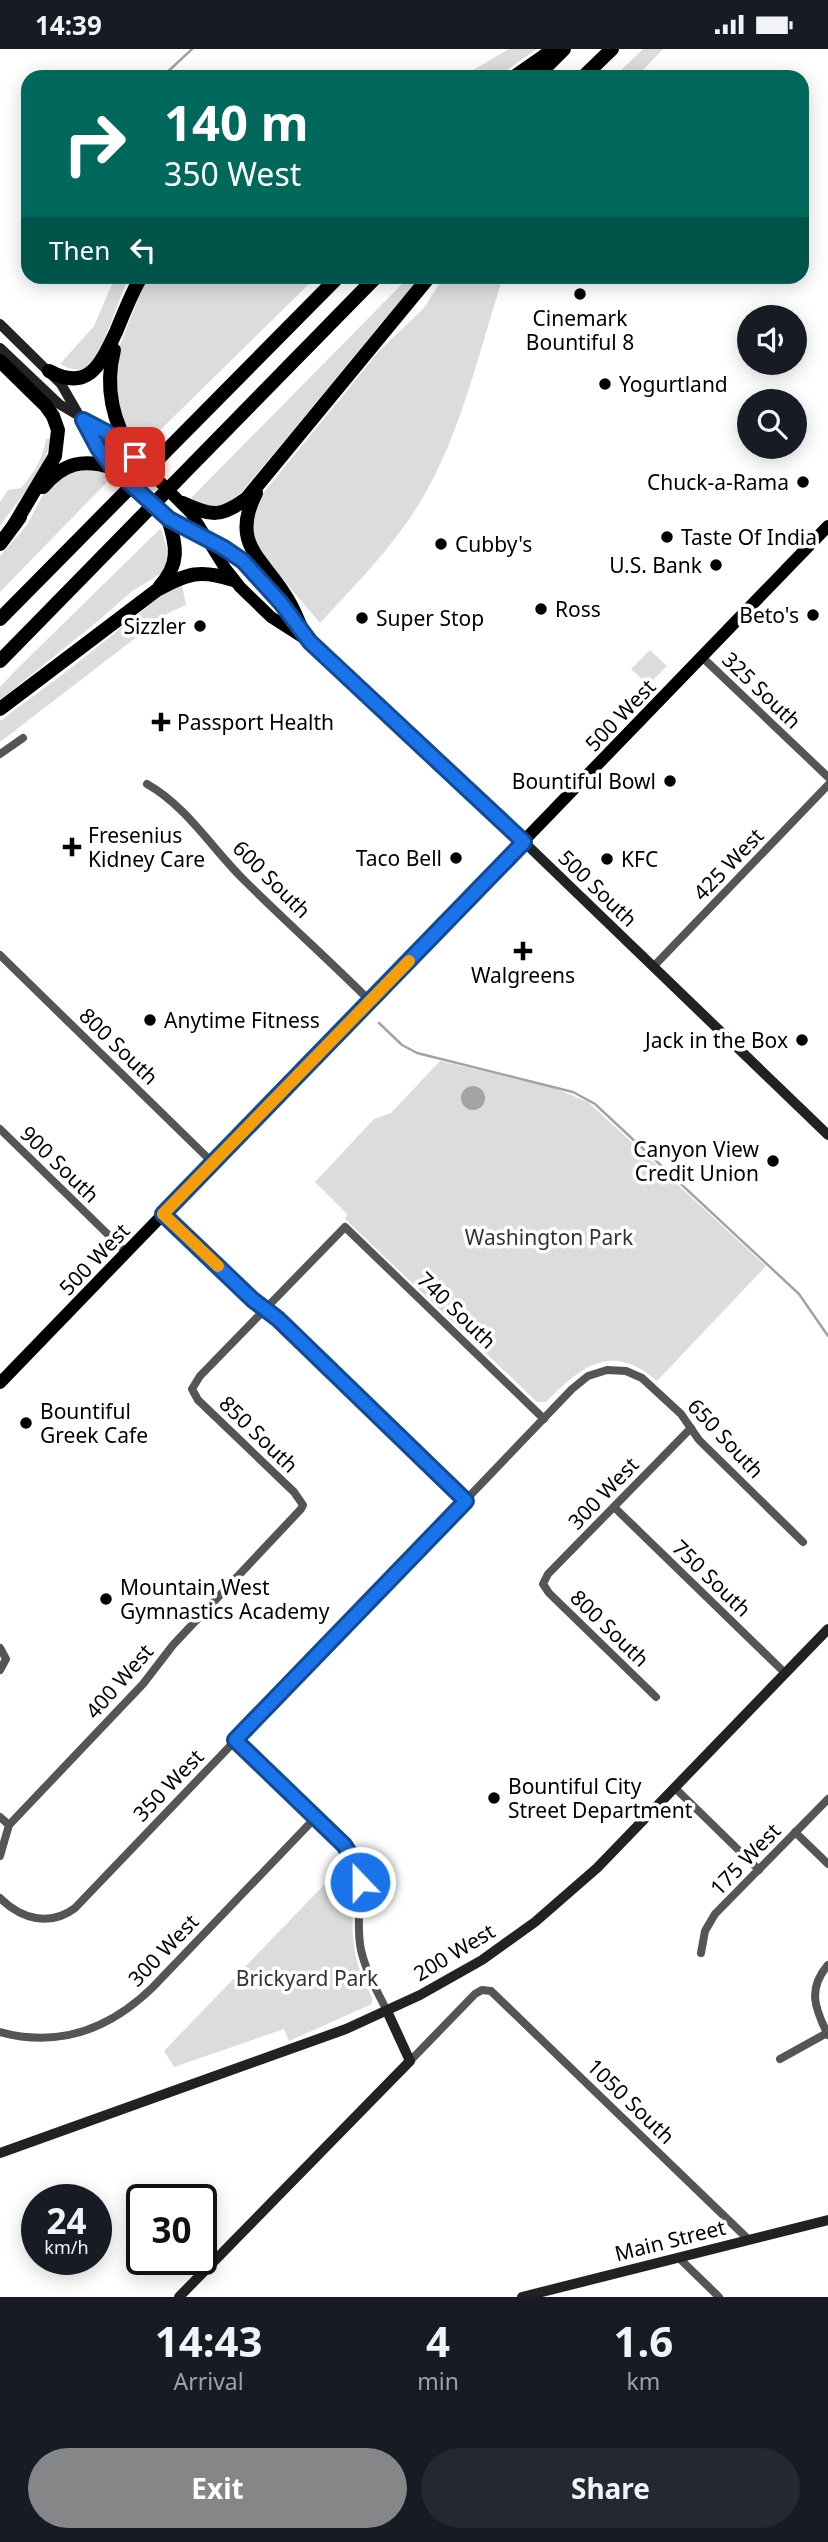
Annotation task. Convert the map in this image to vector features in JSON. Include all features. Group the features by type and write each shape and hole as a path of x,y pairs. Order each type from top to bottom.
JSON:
{"highway":[{"path":"524,70 554,49"},
{"path":"543,70 564,49"},
{"path":"590,70 612,49"},
{"path":"49,372 74,379 92,372 104,359 138,284"},
{"path":"0,619 331,284"},
{"path":"0,661 369,284"},
{"path":"183,503 210,514 235,508 260,485 423,284"},
{"path":"124,315 111,363 109,391 117,424 135,457"},
{"path":"0,361 46,406 58,430 55,456 14,525"},
{"path":"0,544 48,482 66,466 91,462 113,468"},
{"path":"260,485 248,512 249,545 255,557 288,598 307,638"},
{"path":"157,590 170,574 176,561 169,519"},
{"path":"0,709 157,590 180,578 201,572 233,580"}],"main road":[{"name":"500 South","path":"0,324 66,391 98,448 113,468 169,519 231,552 249,567 307,638 524,842 828,1135"},
{"name":"500 South","path":"0,348 59,404 106,432 135,457 183,503 233,580 271,617 307,638"},
{"name":"500 West","path":"2,1376 127,1253 828,526"},
{"name":"200 West","path":"0,2153 316,2040 387,2011 450,1979 535,1922 597,1867 828,1629"},
{"path":"179,2297 410,2061 387,2011"},
{"name":"Main Street","path":"529,2296 828,2220"}],"street":[{"name":"325 South","path":"703,658 827,778"},
{"path":"0,754 23,738"},
{"name":"425 West","path":"653,967 827,778"},
{"name":"600 South","path":"147,784 158,790 201,831 240,876 370,1001"},
{"name":"800 South","path":"0,955 213,1163"},
{"name":"900 South","path":"0,1129 127,1253"},
{"path":"163,1214 466,1501"},
{"name":"740 South","path":"265,1309 345,1227 544,1419"},
{"name":"850 South","path":"265,1309 200,1376 192,1388 198,1400 294,1492 303,1504"},
{"name":"350 West","path":"0,1898 17,1912 38,1919 69,1913 580,1382 597,1372 617,1370"},
{"name":"650 South","path":"617,1370 634,1374 647,1382 681,1414 699,1440 803,1542"},
{"name":"300 West","path":"543,1584 548,1574 691,1428"},
{"name":"400 West","path":"0,1856 9,1825 143,1684 173,1645 295,1517 303,1504"},
{"name":"750 South","path":"614,1507 785,1673"},
{"name":"800 South","path":"543,1584 549,1593 656,1697"},
{"path":"0,1648 6,1659 0,1670"},
{"path":"235,1740 344,1845 359,1872 361,1950 387,2011"},
{"path":"675,1788 759,1870"},
{"name":"175 West","path":"701,1953 702,1941 710,1922 828,1798"},
{"path":"0,1817 9,1825"},
{"name":"300 West","path":"0,2032 38,2039 58,2038 93,2030 124,2012 153,1987 316,1817"},
{"path":"795,1832 828,1864"},
{"path":"780,2059 828,2034 817,2014 814,1997 818,1980 828,1965"},
{"name":"1050 South","path":"410,2061 478,1991 491,1991 749,2240"},
{"path":"679,2258 719,2297"}],"green space":[{"path":"509,49 537,49 507,70 473,70"},
{"path":"643,49 663,49 643,70 621,70"},
{"path":"112,284 126,284 110,326 92,362 79,370 60,364 94,326"},
{"path":"144,284 309,284 140,450 129,436 116,410 116,355"},
{"path":"402,284 414,284 241,493 230,502 210,507 191,498"},
{"path":"439,284 501,284 459,418 436,473 400,532 320,623 261,554 249,525 260,497 379,351 423,309"},
{"path":"46,439 50,439 44,462 0,526 0,502 8,490 21,488 30,477 40,459"},
{"path":"76,467 103,472 111,478 0,592 0,556 27,525 46,489"},
{"path":"161,528 169,555 162,573 132,591 0,700 0,687"},
{"path":"181,580 186,605 168,613 0,742 0,721"},
{"path":"650,650 667,666 648,685 631,669"},
{"name":"Washington Park","path":"440,1061 554,1088 588,1102 766,1266 657,1381 625,1362 597,1363 572,1378 546,1402 537,1402 345,1219 347,1214 315,1182 374,1119 391,1113"},
{"name":"Brickyard Park","path":"346,1862 352,1893 355,1952 372,2004 289,2041 284,2029 174,2067 164,2051"}],"shaded area":[{"path":"473,1086 482,1089 485,1098 482,1107 473,1110 464,1107 461,1098 464,1089"}],"waterway":[{"path":"170,70 192,49"},
{"path":"379,1023 402,1045 417,1053 573,1092 595,1104 799,1294 828,1336"}],"slow traffic":[{"path":"218,1266 163,1214 409,961"}],"place":[{"name":"Cinemark Bountiful 8","path":"580,294"},
{"name":"Yogurtland","path":"605,384"},
{"name":"Chuck-a-Rama","path":"803,482"},
{"name":"Taste Of India","path":"667,537"},
{"name":"Cubby's","path":"441,544"},
{"name":"U.S. Bank","path":"716,565"},
{"name":"Ross","path":"541,609"},
{"name":"Beto's","path":"813,615"},
{"name":"Super Stop","path":"362,618"},
{"name":"Sizzler","path":"200,626"},
{"name":"Passport Health","path":"161,722"},
{"name":"Bountiful Bowl","path":"670,781"},
{"name":"Fresenius Kidney Care","path":"72,847"},
{"name":"Taco Bell","path":"456,858"},
{"name":"KFC","path":"607,859"},
{"name":"Walgreens","path":"523,951"},
{"name":"Anytime Fitness","path":"150,1020"},
{"name":"Jack in the Box","path":"802,1040"},
{"name":"Canyon View Credit Union","path":"773,1161"},
{"name":"Bountiful Greek Cafe","path":"26,1423"},
{"name":"Mountain West Gymnastics Academy","path":"106,1599"},
{"name":"Bountiful City Street Department","path":"494,1798"}],"route":[{"path":"135,457 106,432 83,420 98,448 113,468 169,519 243,561 281,603 310,642 524,842 163,1214 253,1300 278,1319 466,1501 235,1740 344,1845 355,1862 360,1882"}]}
